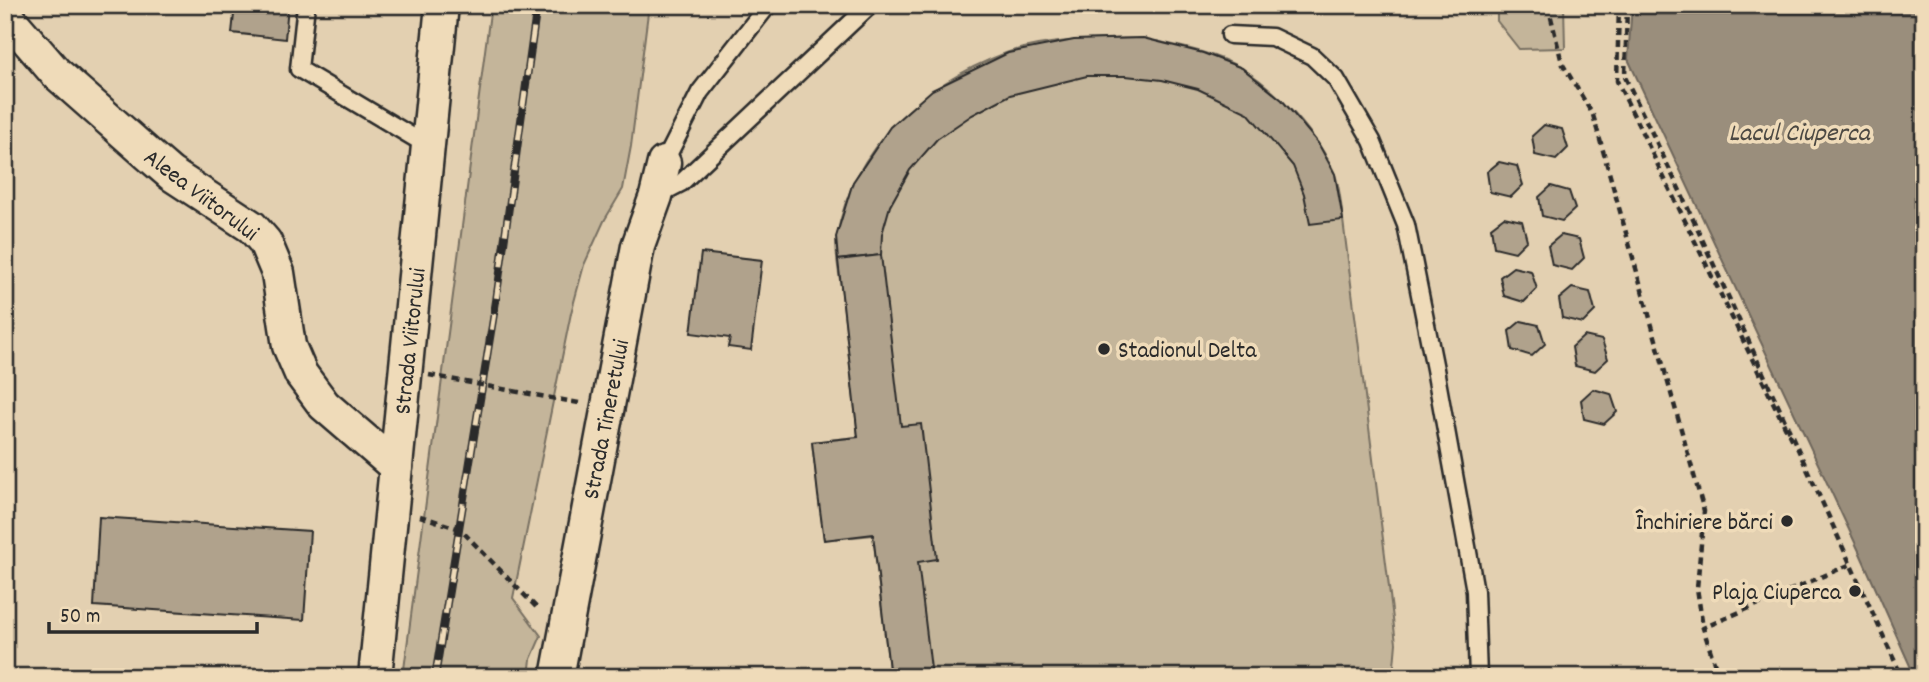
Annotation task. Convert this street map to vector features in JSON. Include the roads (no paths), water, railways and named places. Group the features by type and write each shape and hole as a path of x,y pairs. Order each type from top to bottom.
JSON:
{"street":[{"name":"Strada Viitorului","path":"375,677 442,5"},
{"name":"Aleea Viitorului","path":"5,14 55,72 149,155 171,174 252,227 265,242 278,273 289,346 300,374 324,405 396,467"},
{"name":"Strada Tineretului","path":"556,677 638,246 656,196 664,163"}],"lane":[{"path":"306,5 299,69 428,146"},
{"path":"664,163 700,92 768,5"},
{"path":"656,196 681,183 870,5"},
{"path":"1230,35 1272,37 1312,56 1336,79 1372,141 1406,225 1475,591 1478,677"}],"water":[{"name":"Lacul Ciuperca","path":"1632,5 1924,5 1924,677 1915,677 1859,551 1628,59"}],"railway":[{"path":"435,677 496,301 537,5"}],"place":[{"name":"Stadionul Delta","path":"1104,349"},
{"name":"Închiriere bărci","path":"1787,521"},
{"name":"Plaja Ciuperca","path":"1855,591"}]}
